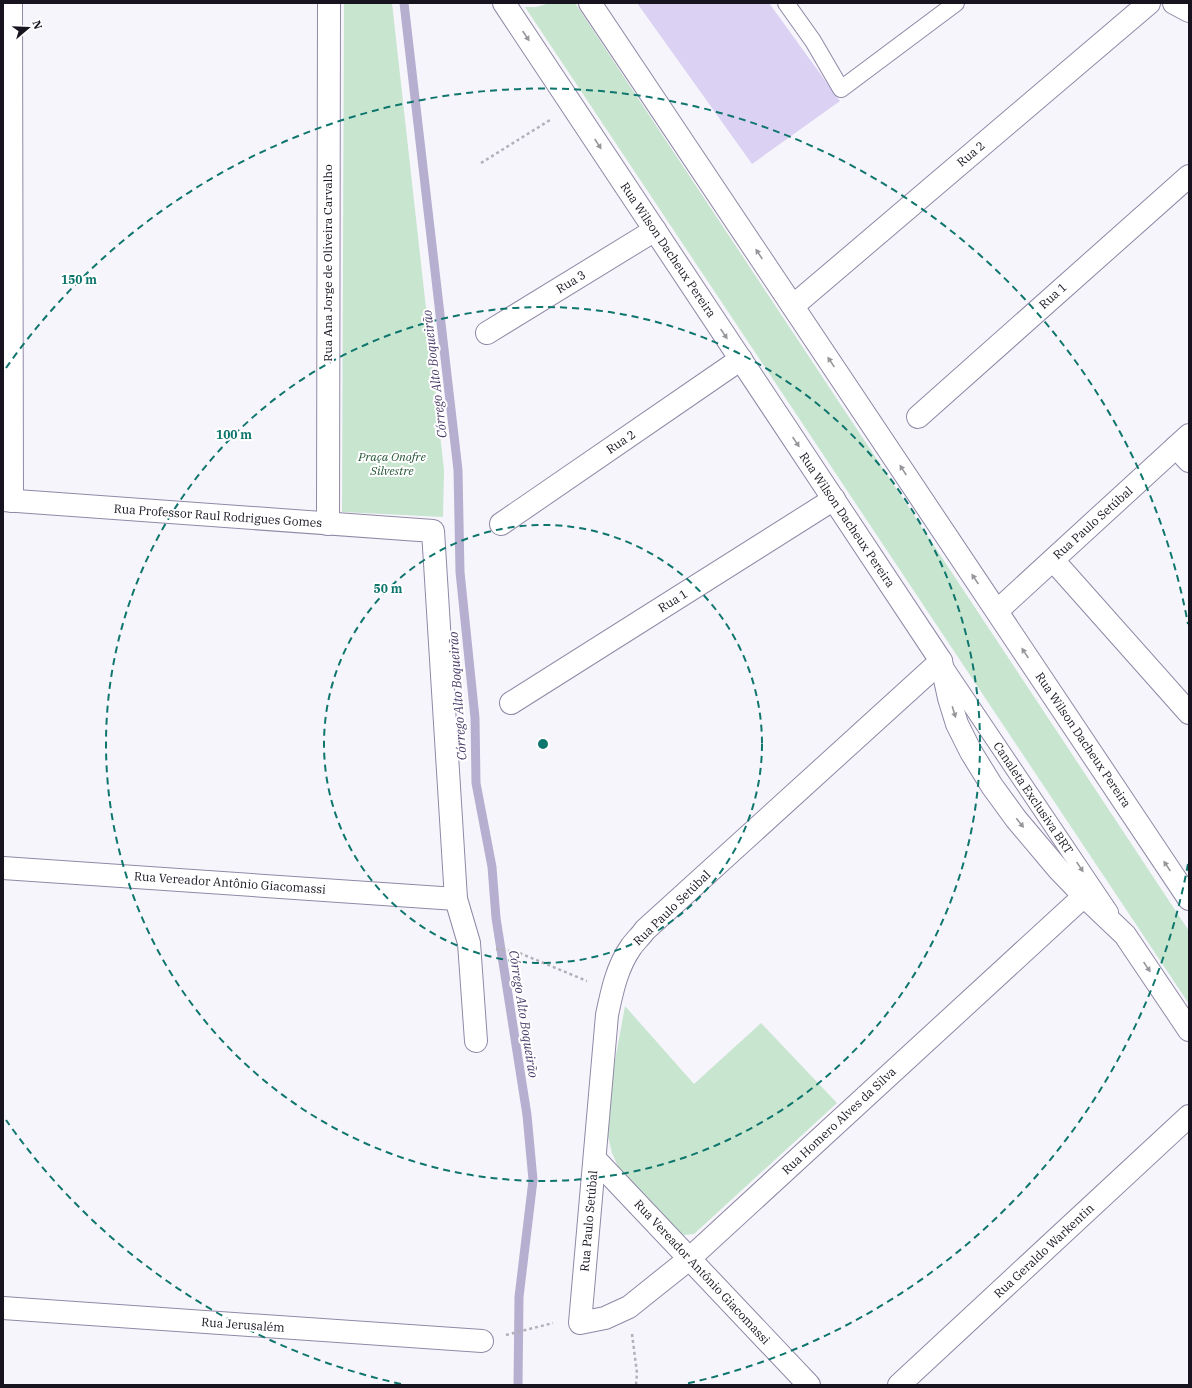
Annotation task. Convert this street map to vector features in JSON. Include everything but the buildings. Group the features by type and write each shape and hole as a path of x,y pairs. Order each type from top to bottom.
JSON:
{"street":[{"path":"7,500 11,3"},
{"name":"Rua Ana Jorge de Oliveira Carvalho","path":"328,524 329,3"},
{"name":"Rua Wilson Dacheux Pereira","path":"504,3 941,661 949,698 957,724 971,752 992,786 1059,870 1084,896 1126,935 1189,1030"},
{"name":"Rua Wilson Dacheux Pereira","path":"590,3 1189,899"},
{"name":"Rua 2","path":"793,306 1149,3"},
{"path":"1174,3 1189,11"},
{"name":"Rua 1","path":"918,416 1189,176"},
{"name":"Rua 3","path":"487,333 655,230"},
{"name":"Rua 2","path":"501,524 741,359"},
{"name":"Rua Paulo Setúbal","path":"997,611 1053,560 1185,448"},
{"name":"Rua 1","path":"512,703 834,499"},
{"name":"Rua Professor Raul Rodrigues Gomes","path":"7,500 433,531 456,899"},
{"path":"1053,560 1189,713"},
{"name":"Rua Paulo Setúbal","path":"580,1323 607,1015 612,990 630,948 645,930 941,661"},
{"name":"Rua Vereador Antônio Giacomassi","path":"3,868 456,899"},
{"name":"Rua Homero Alves da Silva","path":"580,1323 605,1318 629,1307 689,1259 1084,896"},
{"path":"456,899 469,943 476,1041"},
{"name":"Rua Geraldo Warkentin","path":"899,1385 1189,1116"},
{"name":"Rua Vereador Antônio Giacomassi","path":"595,1159 809,1385"},
{"name":"Rua Jerusalém","path":"3,1308 482,1341"}],"lane":[{"path":"786,3 813,41 841,89 956,3"},
{"name":"Canaleta Exclusiva BRT","path":"941,661 1126,935"}],"path":[{"path":"481,163 572,106"},
{"path":"517,952 612,990"},
{"path":"629,1307 637,1373 636,1385"},
{"path":"482,1341 552,1323"}],"green space":[{"name":"Praça Onofre Silvestre","path":"344,3 392,3 444,470 443,517 342,512"},
{"path":"550,3 575,3 1189,931 1189,1004 525,7 536,7"},
{"path":"625,1006 694,1084 761,1023 837,1103 694,1234 684,1235 672,1230 623,1178 612,1153 606,1128 607,1104"}],"waterway":[{"name":"Córrego Alto Boqueirão","path":"404,3 458,470 460,572 475,718 476,783 492,867 496,918 527,1115 533,1180 519,1297 518,1385"}]}
